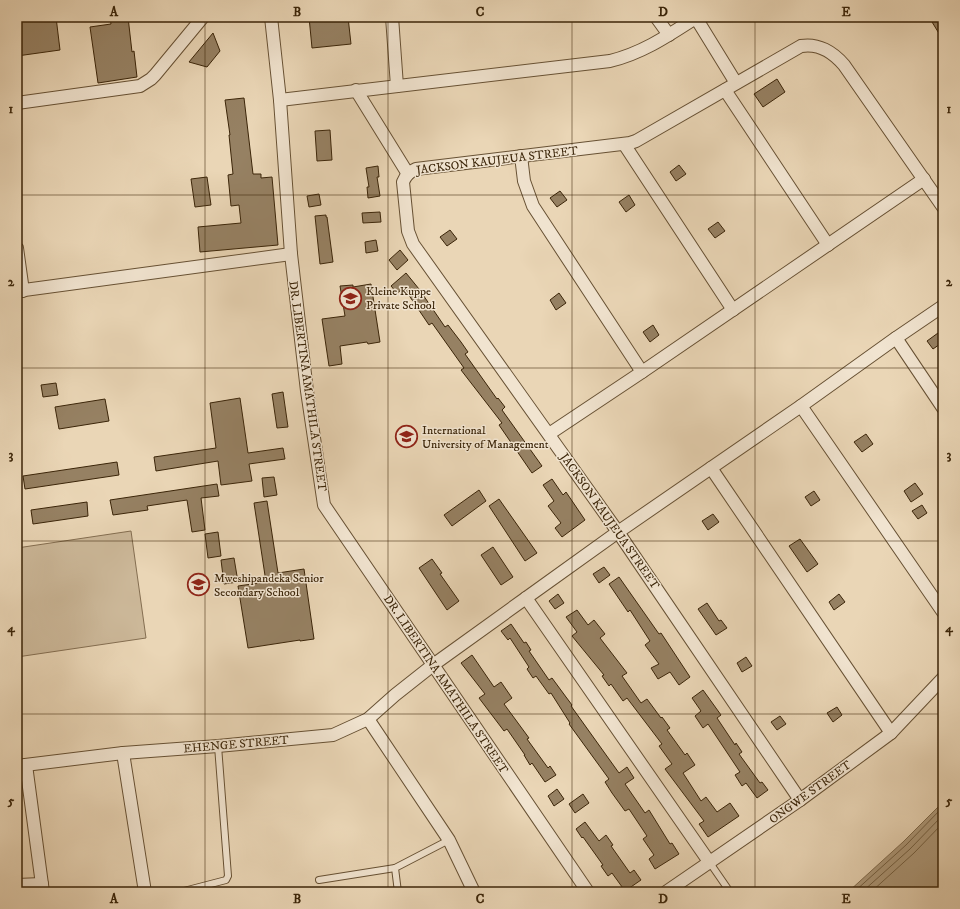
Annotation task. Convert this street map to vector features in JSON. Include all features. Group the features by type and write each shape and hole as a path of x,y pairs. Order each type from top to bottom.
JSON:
{"street":[{"path":"17,103 140,86 155,75 203,17"},
{"name":"DR. LIBERTINA AMATHILA STREET","path":"271,17 280,100 291,254 307,391 324,504 588,892"},
{"path":"392,17 397,86"},
{"path":"656,17 669,35"},
{"path":"280,100 610,61 627,57 642,51 697,17 736,83"},
{"name":"JACKSON KAUJEUA STREET","path":"800,800 618,532 413,244 408,230 403,182 408,174 416,169 624,144 636,141 801,46 809,45 818,46 828,51 837,57 844,65 943,207"},
{"path":"356,90 408,174"},
{"path":"725,90 828,245"},
{"path":"624,144 733,310"},
{"path":"520,156 524,181 533,206 642,372"},
{"path":"549,434 924,179"},
{"path":"17,248 20,291 291,254"},
{"name":"EHENGE STREET","path":"22,766 123,753 333,735 368,719 395,695 433,665 526,598 618,532 943,306"},
{"path":"896,338 943,408"},
{"path":"801,406 943,612"},
{"path":"711,468 892,733"},
{"path":"526,598 710,863"},
{"name":"ONGWE STREET","path":"666,892 800,800 892,733 943,678"},
{"path":"368,719 449,840 474,892"},
{"path":"123,753 145,892"},
{"path":"17,885 43,888 22,766"}],"lane":[{"path":"180,892 226,880 228,876 218,746"},
{"path":"319,880 395,868 449,840"},
{"path":"710,863 730,892"},
{"path":"395,868 398,892"}],"shaded area":[{"path":"131,531 146,638 17,657 17,548"}],"water":[{"path":"943,802 943,892 848,892 903,842"}],"building":[{"path":"17,17 56,17 60,50 17,56"},
{"path":"110,17 128,17 132,52 134,51 137,77 98,83 90,27 111,24"},
{"path":"309,17 348,17 351,44 312,48"},
{"path":"929,17 943,17 943,40"},
{"path":"213,33 220,51 207,67 189,62"},
{"path":"777,79 785,92 763,107 754,94"},
{"path":"244,98 253,174 261,174 261,178 272,177 278,245 200,252 198,227 241,223 239,205 231,206 228,175 233,174 230,135 225,100"},
{"path":"330,130 332,160 317,161 315,131"},
{"path":"679,165 686,174 676,181 670,172"},
{"path":"378,166 379,177 377,177 380,196 368,198 367,187 369,187 366,168"},
{"path":"207,177 211,205 195,207 191,179"},
{"path":"560,191 567,200 557,207 550,198"},
{"path":"319,194 321,205 309,207 307,196"},
{"path":"629,195 635,205 626,212 619,202"},
{"path":"380,212 381,222 363,223 362,213"},
{"path":"326,215 333,262 320,264 315,216"},
{"path":"718,222 725,231 715,238 708,229"},
{"path":"450,230 457,239 447,246 440,237"},
{"path":"376,240 378,251 366,253 365,242"},
{"path":"400,250 408,260 397,270 389,260"},
{"path":"406,273 445,327 448,325 461,342 468,352 465,354 497,399 498,398 505,407 502,410 542,466 532,473 499,425 502,423 461,370 464,368 432,323 429,325 404,288 397,293 391,286"},
{"path":"371,284 380,342 368,344 367,342 340,346 342,364 329,366 322,319 345,316 340,286 353,285 353,287"},
{"path":"559,293 566,303 556,310 550,300"},
{"path":"653,325 659,335 650,342 643,332"},
{"path":"938,333 943,339 943,342 933,349 927,341"},
{"path":"56,383 58,395 43,397 41,385"},
{"path":"283,392 288,427 277,428 272,394"},
{"path":"240,398 248,453 283,448 285,459 249,464 252,481 221,485 218,461 156,471 154,457 216,448 210,403"},
{"path":"105,399 109,421 59,429 55,407"},
{"path":"866,434 873,444 862,452 854,442"},
{"path":"117,462 119,475 25,489 23,476"},
{"path":"274,477 277,495 264,497 262,478"},
{"path":"552,479 563,495 566,492 585,520 562,537 555,528 561,523 548,506 554,501 543,485"},
{"path":"915,483 923,494 911,502 904,491"},
{"path":"217,484 219,496 201,498 205,530 192,532 187,500 147,506 148,510 113,515 110,500"},
{"path":"479,490 486,501 452,526 444,515"},
{"path":"814,491 820,500 811,506 805,497"},
{"path":"499,499 537,553 525,561 489,506"},
{"path":"267,501 278,573 304,569 314,639 248,648 238,586 266,582 254,503"},
{"path":"87,502 88,516 33,524 31,510"},
{"path":"922,505 927,513 918,519 912,511"},
{"path":"713,514 719,522 708,530 702,521"},
{"path":"218,532 221,556 208,558 205,534"},
{"path":"800,539 818,564 807,572 789,546"},
{"path":"493,547 513,577 501,585 481,555"},
{"path":"234,558 238,582 224,584 221,560"},
{"path":"432,559 442,573 440,574 459,601 447,610 419,568"},
{"path":"604,567 610,575 599,583 593,574"},
{"path":"619,577 659,634 661,633 690,677 679,685 670,672 658,679 651,668 659,664 645,645 650,641 630,610 628,612 609,584"},
{"path":"558,594 564,603 555,609 549,601"},
{"path":"839,594 845,602 834,610 829,602"},
{"path":"707,603 719,621 721,620 727,628 716,635 698,609"},
{"path":"577,610 588,625 594,620 605,634 600,638 627,673 622,676 641,703 647,699 661,718 662,717 670,728 667,730 685,755 687,753 695,765 683,773 701,801 706,797 717,812 730,803 739,816 708,837 699,824 704,821 665,769 672,764 659,746 662,744 627,698 623,701 611,684 609,686 602,676 604,675 572,636 577,632 566,617"},
{"path":"511,624 524,643 526,642 531,650 529,651 549,680 552,678 619,773 627,767 634,778 625,784 645,813 649,810 670,844 672,843 679,854 655,869 649,859 654,855 643,839 647,836 629,809 625,811 612,793 605,782 609,779 569,724 570,723 551,693 549,694 536,676 533,678 527,669 529,667 510,638 508,640 501,631"},
{"path":"472,655 494,687 501,682 512,698 504,704 529,738 527,739 548,768 550,766 556,775 545,782 532,763 530,765 507,729 504,731 479,698 485,694 461,663"},
{"path":"746,657 752,666 742,672 737,663"},
{"path":"703,690 721,715 717,718 735,745 736,743 742,752 739,754 760,783 762,782 768,790 757,798 746,783 742,786 735,775 740,772 708,724 703,728 695,716 701,711 692,698"},
{"path":"837,707 842,715 833,722 827,713"},
{"path":"780,716 786,724 777,730 771,722"},
{"path":"557,789 564,799 554,806 548,796"},
{"path":"583,794 589,803 575,813 569,804"},
{"path":"585,822 599,841 606,835 613,845 611,846 630,873 634,870 641,880 625,891 612,873 608,876 601,866 603,865 576,829"}],"place":[{"name":"Kleine Kuppe Private School","path":"350,298"},
{"name":"International University of Management","path":"407,437"},
{"name":"Mweshipandeka Senior Secondary School","path":"198,585"}]}
